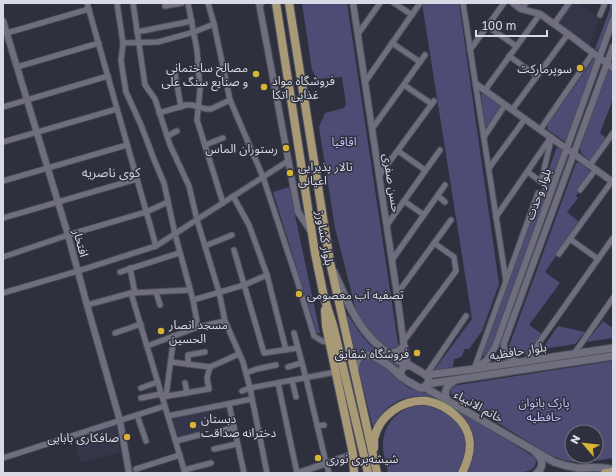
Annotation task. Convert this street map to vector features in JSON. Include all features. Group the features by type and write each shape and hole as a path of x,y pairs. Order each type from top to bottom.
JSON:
{"main road":[{"name":"بلوار کشاورز","path":"276,3 311,231 324,297 333,325 368,473"},
{"name":"بلوار کشاورز","path":"289,3 330,262 378,473"},
{"path":"330,262 352,311 361,326 372,339 388,352 407,366 426,375 429,379 426,386"},
{"path":"324,297 326,326 353,454 354,473"},
{"path":"388,352 396,352 401,350 403,344"},
{"name":"بلوار حافظیه","path":"426,375 613,348"},
{"name":"خاتم الانبیاء","path":"355,375 356,366 359,359 364,355 378,358 404,379 419,388 426,386 447,400 554,462 577,468 608,468 613,471"},
{"name":"بلوار حافظیه","path":"426,386 455,380 613,356"},
{"path":"401,376 400,373 402,369 407,366"},
{"path":"447,400 445,396 446,390 449,384 455,380"},
{"path":"374,459 374,440 384,419 398,407 408,403 427,401 438,404 449,410 466,428 470,441 470,454 462,473"},
{"path":"533,451 542,459 541,469 537,473"},
{"path":"604,473 613,471"}],"street":[{"path":"87,3 156,246"},
{"path":"117,3 122,43 121,61 126,92 164,183 174,234 193,300 198,327"},
{"path":"133,3 145,85 155,99 166,136 189,186 197,220 219,292 225,321 243,362 246,373 267,473"},
{"path":"165,6 182,3"},
{"path":"188,3 197,50 200,90 197,120 223,203"},
{"path":"208,3 214,24 230,100 263,178 314,336 322,341 330,343"},
{"path":"259,3 298,212 311,231"},
{"name":"حسن صفری","path":"353,3 407,366"},
{"path":"358,34 379,3"},
{"path":"394,3 412,15"},
{"path":"463,3 506,281"},
{"path":"470,50 504,3"},
{"path":"513,3 521,9 540,14 613,68"},
{"path":"521,9 526,3"},
{"path":"554,24 569,3"},
{"path":"600,15 605,3"},
{"path":"365,82 420,4"},
{"path":"7,33 89,9"},
{"path":"485,90 540,14"},
{"name":"بلوار وحدت","path":"474,369 487,360 495,347 613,20"},
{"name":"افتخار","path":"3,21 68,235 120,421 129,473"},
{"path":"137,32 192,21"},
{"path":"122,43 158,42 194,32 214,24"},
{"path":"487,26 516,46"},
{"path":"512,110 568,34"},
{"path":"17,67 98,43"},
{"path":"392,43 420,62"},
{"name":"بلوار وحدت","path":"522,361 512,360 506,355 504,343 613,47"},
{"path":"540,130 593,53"},
{"path":"372,129 426,55"},
{"path":"509,56 537,76"},
{"path":"175,74 181,106"},
{"path":"3,107 108,76"},
{"path":"476,84 612,181 559,254"},
{"path":"379,176 433,103 404,85"},
{"path":"159,113 186,105 211,109 230,100"},
{"path":"484,138 506,105"},
{"path":"3,142 117,109"},
{"path":"489,168 525,119"},
{"path":"166,136 177,131"},
{"path":"590,165 613,133"},
{"path":"496,217 551,137"},
{"path":"528,172 542,182 551,137"},
{"path":"205,146 224,138"},
{"path":"3,181 127,145"},
{"path":"387,225 440,150"},
{"path":"398,151 425,170"},
{"path":"3,293 156,246 288,162"},
{"path":"580,190 596,169"},
{"path":"3,218 137,178"},
{"path":"392,260 445,185"},
{"path":"474,369 538,193"},
{"path":"233,196 249,225 267,275 286,350"},
{"path":"438,196 445,202"},
{"path":"404,201 424,215"},
{"path":"3,257 68,235 146,212 168,202"},
{"path":"397,294 451,220"},
{"path":"205,246 232,235"},
{"path":"522,361 598,259 611,246 613,238"},
{"path":"570,239 598,259"},
{"path":"403,344 456,271 454,257 434,243"},
{"path":"234,250 264,354 297,348"},
{"path":"120,272 179,252"},
{"path":"130,268 141,324 185,471 212,463"},
{"path":"193,300 244,285 267,275"},
{"path":"87,305 134,293 190,290"},
{"path":"156,292 160,305"},
{"path":"574,354 613,298"},
{"path":"426,375 466,316"},
{"path":"147,346 198,327 225,321"},
{"path":"115,333 141,324"},
{"path":"294,333 329,473"},
{"path":"163,396 174,336"},
{"path":"188,364 188,355 204,352"},
{"path":"170,362 210,367 239,354"},
{"path":"288,367 301,363"},
{"path":"246,373 276,365"},
{"path":"141,398 209,389 207,378 210,367"},
{"path":"242,391 250,388 336,372"},
{"path":"292,380 296,397"},
{"path":"141,388 158,382"},
{"path":"185,383 186,393"},
{"path":"278,383 298,473 353,454"},
{"path":"168,416 252,399"},
{"path":"229,404 244,473"},
{"path":"3,458 165,406"},
{"path":"137,415 146,441"},
{"path":"317,426 324,425"},
{"path":"217,432 234,427"},
{"path":"176,441 199,435"},
{"path":"214,449 237,444"},
{"path":"136,469 180,455"}],"shaded area":[{"path":"571,3 578,3 599,19 589,47 557,23"},
{"name":"دبستان دخترانه صداقت","path":"209,410 211,431 179,438 173,419 176,417"},
{"path":"116,425 120,452 80,463 75,437"}],"green space":[{"name":"اقاقیا","path":"302,3 347,3 399,350 392,349 379,342 367,329 356,310 335,228 319,127 325,113 344,108 346,104 342,77 317,79 312,70"},
{"path":"422,3 459,3 499,284 482,331 469,349 464,349 461,357 454,359 453,367 434,370 472,319"},
{"path":"610,3 613,3 613,15 601,48 598,50 595,49 610,9"},
{"path":"595,57 596,64 565,142 547,129 548,124"},
{"path":"608,70 613,72 613,99 600,133 607,139 590,161 581,153 580,147"},
{"path":"484,93 502,105 485,129 481,95"},
{"path":"557,147 562,149 563,154 492,349 485,358 483,356 484,346"},
{"path":"579,162 591,172 576,196 578,198 567,212 579,222 545,272 560,283 529,325 542,334 527,354 513,355 509,351 509,346 576,163"},
{"path":"289,187 320,333 317,333 273,192"},
{"path":"343,309 370,345 380,353 399,364 398,370 383,357 370,351 364,351 354,359"},
{"path":"603,321 611,327 613,326 613,338 586,342"},
{"path":"558,326 585,332 575,344 542,349"},
{"path":"364,358 381,364 392,372 406,386 435,397 473,418 534,457 536,460 535,466 532,469 520,473 466,473 472,461 474,452 474,438 470,427 447,406 432,398 421,396 407,398 394,403 384,411 378,420 374,431 359,372 361,361"},
{"name":"پارک بانوان حافظیه","path":"613,361 613,458 604,459 604,424 564,424 564,460 557,458 548,454 451,394 452,388 455,386"},
{"path":"418,405 436,408 445,412 452,417 463,432 465,440 465,453 461,465 456,473 388,473 383,448 386,430 398,414"}],"place":[{"name":"سوپرمارکت","path":"580,68"},
{"name":"مصالح ساختمانی و صنایع سنگ علی","path":"256,74"},
{"name":"فروشگاه مواد غذایی اتکا","path":"264,87"},
{"name":"رستوران الماس","path":"286,148"},
{"name":"تالار پذیرایی اعیانی","path":"290,173"},
{"name":"تصفیه آب معصومی","path":"299,294"},
{"name":"مسجد انصار الحسین","path":"161,331"},
{"name":"فروشگاه شقایق","path":"417,353"},
{"name":"دبستان دخترانه صداقت","path":"193,425"},
{"name":"صافکاری بابایی","path":"127,437"},
{"name":"شیشه‌بری نوری","path":"318,458"}],"district":[{"name":"کوی ناصریه","path":"111,172"}]}
